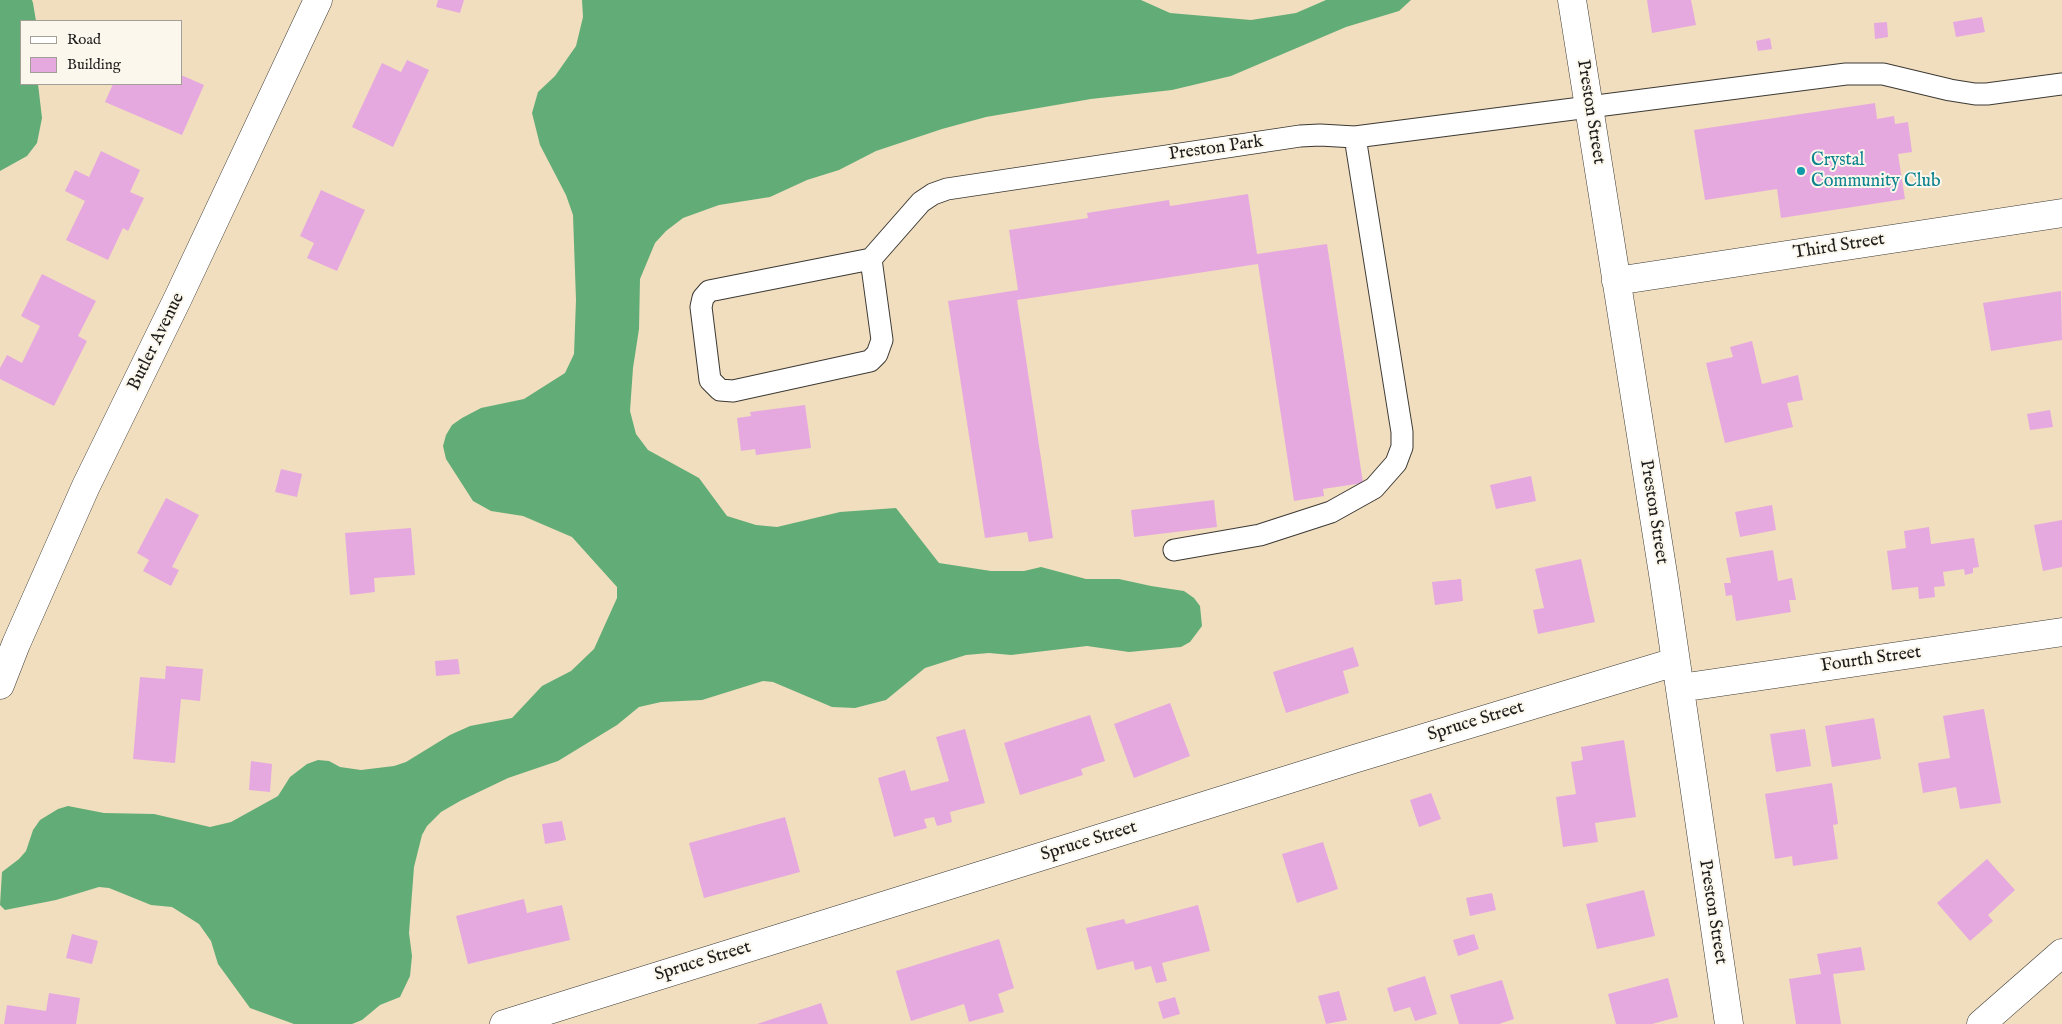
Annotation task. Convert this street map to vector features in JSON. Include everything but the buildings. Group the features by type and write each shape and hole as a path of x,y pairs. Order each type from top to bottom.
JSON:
{"street":[{"name":"Butler Avenue","path":"0,685 16,644 86,486 195,263 318,0"},
{"name":"Preston Street","path":"1572,0 1678,675 1729,1024"},
{"name":"Third Street","path":"1616,281 2062,213"},
{"name":"Fourth Street","path":"1678,675 2062,632"},
{"name":"Spruce Street","path":"504,1024 1354,759 1678,675"},
{"path":"1981,1024 2062,952"}],"lane":[{"name":"Preston Park","path":"871,259 921,202 933,194 947,189 1310,135 1355,137 1859,73 1883,74 1975,94 2062,84"},
{"path":"1174,550 1260,535 1331,512 1374,488 1396,463 1402,447 1402,432 1355,137"},
{"path":"871,259 882,340 877,354 870,361 733,391 720,390 710,380 701,307 704,295 709,292 871,259"}],"green space":[{"path":"0,0 32,0 36,20 20,20 20,85 38,85 42,118 37,143 27,156 0,171"},
{"path":"582,0 1141,0 1170,13 1251,20 1296,13 1326,0 1411,0 1399,11 1346,27 1231,76 1172,90 1091,99 986,117 942,129 876,151 839,170 807,180 770,197 719,205 683,218 666,231 655,243 640,279 639,329 633,368 630,411 636,434 648,450 699,478 727,516 756,525 777,527 840,512 896,508 939,563 991,571 1024,571 1041,567 1086,579 1119,579 1184,591 1194,598 1200,606 1202,626 1190,642 1181,647 1129,652 1087,646 1011,655 989,653 966,655 925,668 886,700 855,708 832,707 773,682 763,681 702,700 661,702 639,707 617,725 558,761 508,778 460,801 441,812 427,826 422,835 414,867 409,933 412,956 410,976 400,997 380,1005 362,1020 352,1024 294,1024 250,1008 218,964 211,941 199,924 172,907 151,905 109,888 99,887 56,900 5,910 0,905 2,872 26,851 33,830 40,820 58,809 68,806 104,813 154,814 210,827 231,822 278,796 290,777 307,764 318,760 329,761 340,767 361,770 394,766 406,762 450,735 470,726 512,718 542,686 571,671 594,649 617,598 617,587 572,537 523,516 491,511 473,501 446,459 443,446 446,435 452,425 481,408 524,399 565,373 574,354 576,300 573,215 566,195 540,145 532,113 538,92 555,76 576,46 583,17"}],"place":[{"name":"Crystal Community Club","path":"1801,171"}]}
